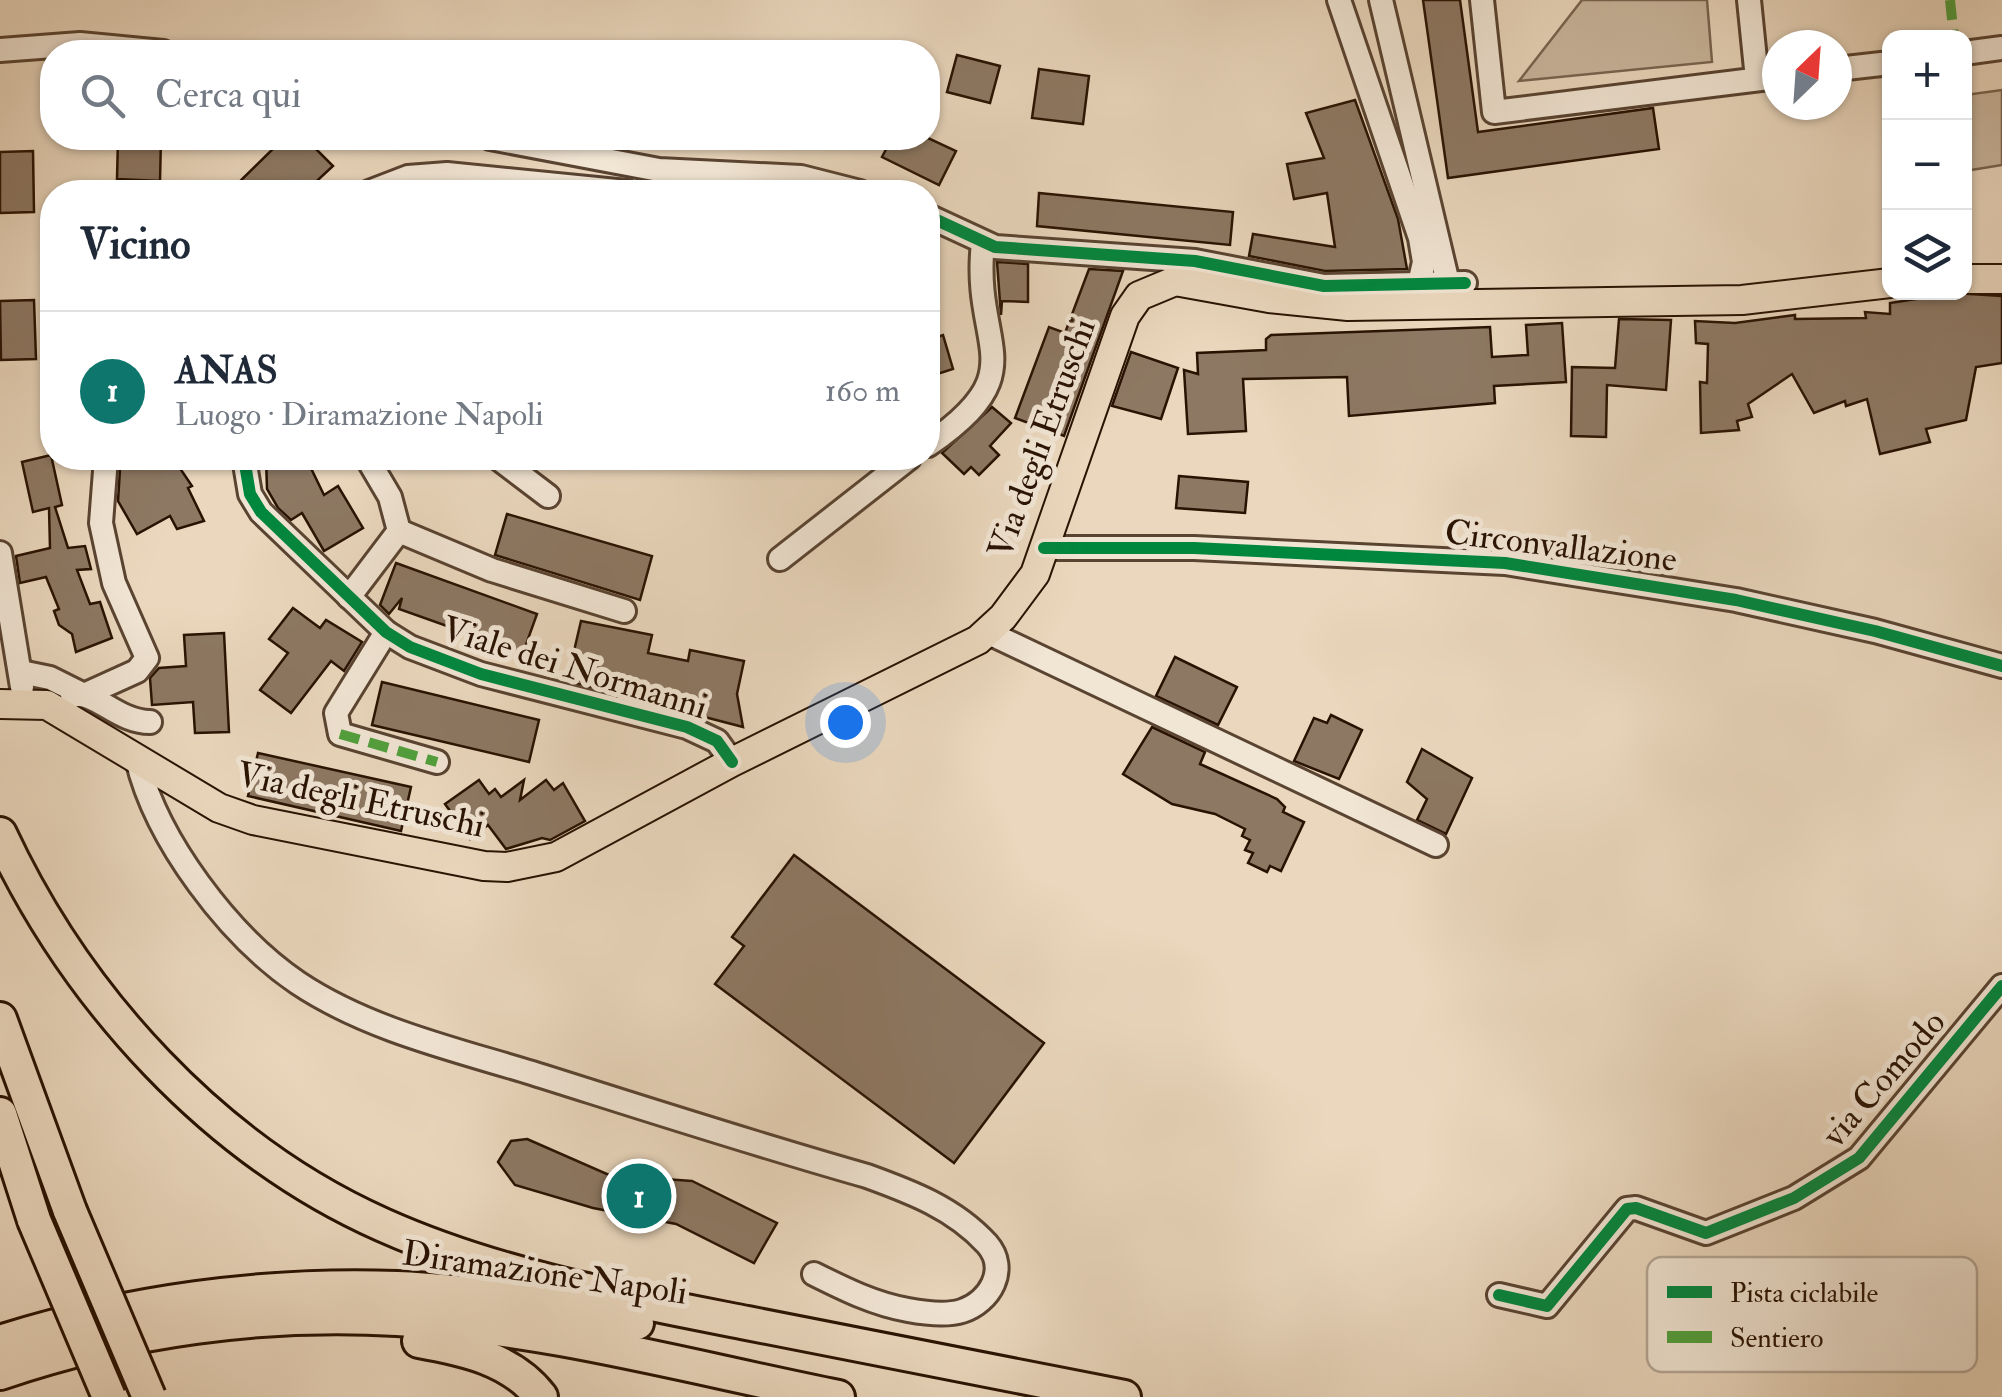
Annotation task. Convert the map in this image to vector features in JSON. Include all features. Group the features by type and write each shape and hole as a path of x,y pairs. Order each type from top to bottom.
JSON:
{"highway":[{"path":"0,834 26,890 78,972 177,1081 222,1124 304,1183 382,1225 530,1275 625,1299 1124,1397"},
{"path":"0,1019 70,1210 149,1397"},
{"path":"0,1114 34,1220 109,1397"},
{"name":"Diramazione Napoli","path":"0,1342 44,1328 191,1299 285,1290 397,1288 506,1299 1017,1397"},
{"name":"Diramazione Napoli","path":"0,1373 55,1354 236,1323 336,1317 503,1330 838,1397"},
{"path":"236,1323 397,1337 463,1349 513,1372 542,1397"}],"main road":[{"path":"1161,271 1268,298 1348,306 1742,300 1882,284"},
{"name":"Via degli Etruschi","path":"11,703 55,709 236,814 507,867 556,857 732,762 982,636 1022,594 1044,548 1124,316 1161,271"},
{"path":"1972,279 2002,278"}],"street":[{"path":"1340,0 1411,206 1424,262 1418,284"},
{"path":"940,222 983,243 1161,271 1324,286 1456,283 1381,0"},
{"path":"1482,0 1494,112 1762,79"},
{"path":"1749,0 1762,56"},
{"path":"0,50 40,47"},
{"path":"1972,52 2002,48"},
{"path":"1852,67 1882,64"},
{"path":"553,150 659,170 801,176 816,180"},
{"path":"645,180 659,170"},
{"path":"400,180 447,174 507,180"},
{"path":"940,436 974,410 990,384 992,350 979,275 983,243"},
{"path":"55,709 74,694 84,694 138,671 146,658 114,583 101,523 105,470"},
{"name":"Viale dei Normanni","path":"246,470 250,494 262,512 386,632 439,661 687,727 717,741 732,762"},
{"path":"349,597 366,580 398,531 390,497 374,470"},
{"path":"514,470 548,496"},
{"path":"780,559 895,470"},
{"path":"398,531 504,574 624,610"},
{"name":"Circonvallazione","path":"1044,548 1194,548 1504,564 1736,600 1875,631 2002,666"},
{"path":"0,553 20,672 11,703"},
{"path":"386,632 336,713 340,734 437,762"},
{"path":"982,636 1314,803"},
{"path":"982,636 1436,846"},
{"path":"20,672 50,678 125,720 150,722"},
{"path":"137,759 145,794 184,860 242,936 298,982 330,1002 422,1039 866,1176 937,1203 988,1246 997,1273 994,1285 978,1302 961,1311 942,1313 870,1300 814,1274"},
{"name":"via Comodo","path":"1499,1294 1547,1306 1627,1209 1706,1233 1831,1180 1860,1158 2002,986"}],"shaded area":[{"path":"1582,0 1707,0 1712,62 1519,81"},
{"path":"2002,90 2002,165 1972,170 1972,94"}],"building":[{"path":"1423,0 1460,0 1478,132 1653,108 1659,149 1448,178"},
{"path":"957,55 1000,66 990,103 947,92"},
{"path":"1039,69 1089,76 1083,124 1032,118"},
{"path":"1355,100 1398,219 1407,269 1325,271 1249,256 1253,234 1335,247 1327,193 1294,199 1287,164 1324,158 1306,113"},
{"path":"940,144 956,151 940,183 882,157 886,150 940,150"},
{"path":"118,150 161,150 160,180 117,179"},
{"path":"272,150 317,150 333,166 318,180 241,180"},
{"path":"33,151 34,212 0,213 0,152"},
{"path":"1039,193 1233,212 1230,245 1037,226"},
{"path":"997,262 1028,264 1028,302 1002,301 1001,315"},
{"path":"1089,269 1123,271 1064,436 1015,418 1049,327 1065,333"},
{"path":"1972,294 2002,296 2002,363 1976,367 1966,420 1926,429 1930,442 1880,454 1867,399 1846,406 1845,401 1814,413 1792,374 1748,404 1752,417 1737,421 1739,430 1701,433 1700,382 1707,383 1708,344 1696,343 1695,321 1735,323 1795,315 1795,319 1866,318 1865,312 1890,314 1890,303 1972,300"},
{"path":"34,300 36,359 1,360 0,301"},
{"path":"1619,319 1671,320 1666,390 1607,385 1606,437 1571,436 1572,367 1615,368"},
{"path":"1562,323 1566,382 1494,386 1495,403 1349,416 1347,377 1243,379 1246,431 1188,434 1184,370 1198,374 1197,353 1266,350 1266,339 1271,335 1490,327 1492,357 1528,355 1526,325"},
{"path":"943,335 953,369 940,373"},
{"path":"1131,352 1178,368 1161,419 1112,406"},
{"path":"992,407 1011,423 990,446 999,455 979,475 971,467 964,474 942,453"},
{"path":"40,458 40,470 54,470 62,505 55,507 68,548 85,546 91,569 77,570 90,604 100,602 112,638 76,652 72,634 59,625 54,611 59,609 46,577 20,583 16,556 50,548 49,508 33,512 22,462"},
{"path":"120,470 181,470 192,486 188,488 204,521 177,529 170,516 137,534 118,501"},
{"path":"266,470 312,470 324,495 338,486 363,528 324,551 302,513 291,520 267,489"},
{"path":"1179,476 1248,482 1245,513 1176,508"},
{"path":"507,514 652,556 640,600 495,555"},
{"path":"396,563 537,614 523,653 399,609 402,598 389,614 380,605"},
{"path":"293,608 320,628 326,620 362,642 344,671 331,661 291,713 260,690 288,653 269,639"},
{"path":"581,621 652,635 648,653 688,661 690,650 744,661 737,694 743,727 567,681"},
{"path":"224,633 229,732 195,733 193,702 152,705 150,678 159,668 186,666 184,635"},
{"path":"1175,657 1237,687 1218,725 1156,696"},
{"path":"382,682 539,720 529,762 372,725"},
{"path":"1331,715 1362,730 1339,779 1294,761 1314,718 1327,723"},
{"path":"1152,727 1205,752 1200,764 1277,799 1285,807 1283,812 1304,822 1281,871 1270,866 1267,872 1248,863 1253,853 1245,850 1250,840 1242,836 1245,829 1215,814 1172,804 1123,774"},
{"path":"1422,749 1472,778 1446,834 1417,820 1427,799 1407,782"},
{"path":"258,753 411,787 401,831 248,796"},
{"path":"479,780 489,794 495,789 501,797 524,780 520,800 546,780 554,790 563,783 585,821 550,840 542,838 506,849 488,825 470,839 445,804"},
{"path":"794,855 1044,1043 954,1163 715,984 744,946 732,937"},
{"path":"527,1139 609,1175 692,1181 777,1223 754,1263 676,1224 593,1208 515,1185 498,1162 511,1141"}],"marked path":[{"path":"1950,0 1953,30"},
{"path":"340,734 437,762"}],"cycle path":[{"path":"940,222 995,247 1195,261 1324,286 1465,283"},
{"path":"246,470 250,494 261,512 386,632 410,647 481,674 687,727 717,741 732,762"},
{"path":"1044,548 1194,548 1505,563 1736,600 1875,631 2002,666"},
{"path":"1499,1295 1547,1306 1627,1209 1636,1208 1706,1233 1794,1198 1859,1158 2002,986"}],"place":[{"name":"ANAS","path":"639,1196"}]}
